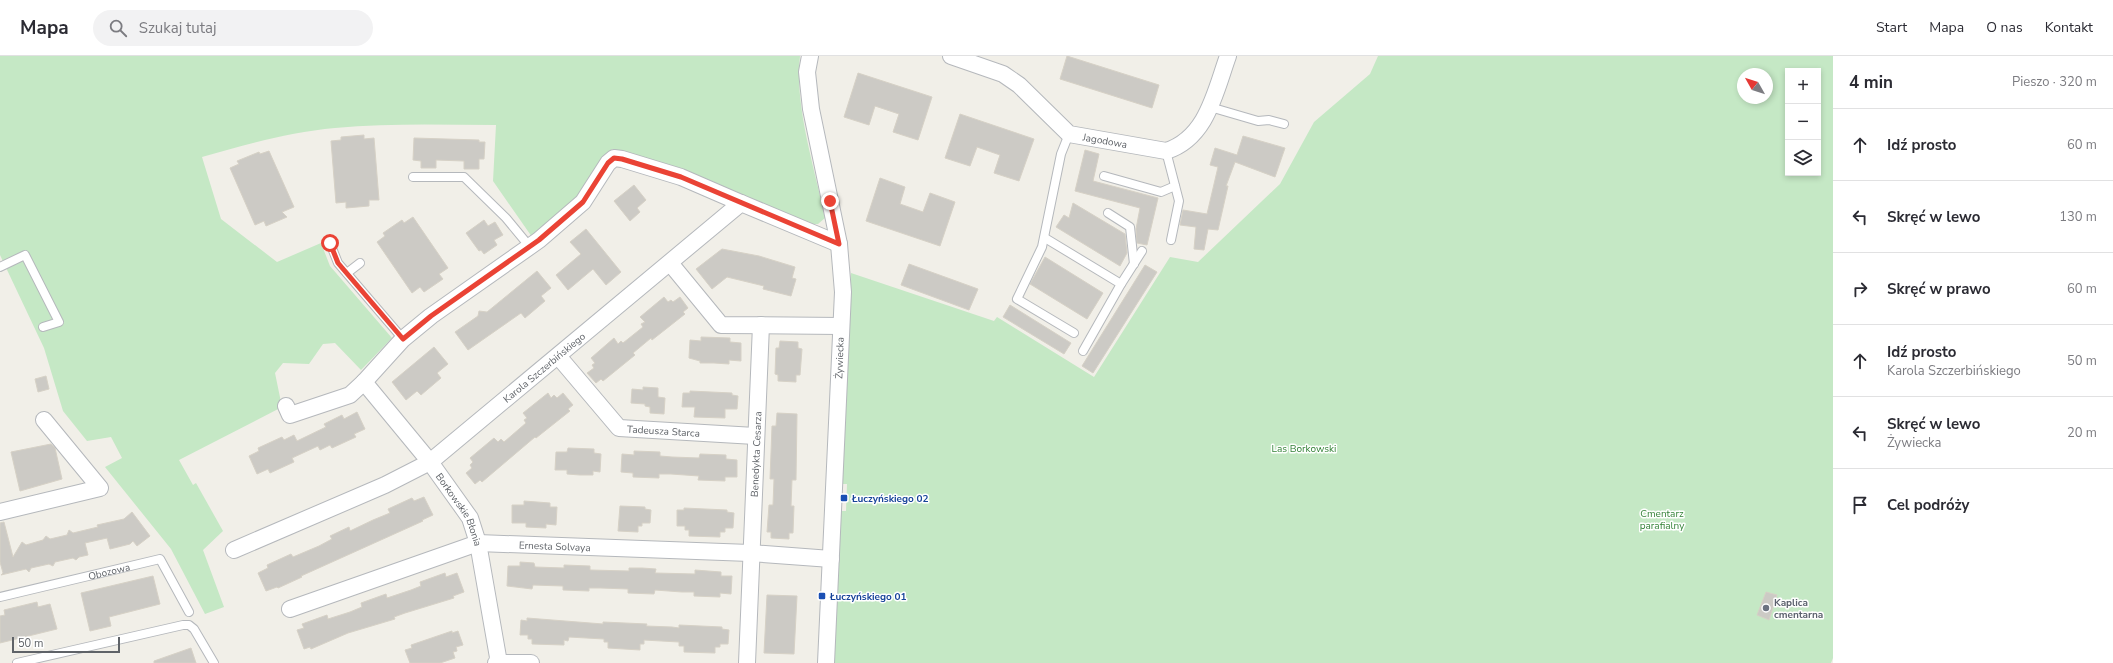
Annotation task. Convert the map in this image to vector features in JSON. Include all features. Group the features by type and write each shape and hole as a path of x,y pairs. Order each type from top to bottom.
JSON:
{"street":[{"name":"Żywiecka","path":"810,56 807,72 811,109 839,244 843,292 826,663"},
{"name":"Jagodowa","path":"951,56 1008,78 1019,85 1069,134 1166,151"},
{"path":"1166,151 1178,148 1195,134 1210,107 1228,56"},
{"path":"286,406 290,414 350,395 364,382 403,339 431,316 530,246 583,202 608,163 614,158 622,159 681,177 839,244"},
{"name":"Karola Szczerbińskiego","path":"234,550 385,485 430,462 741,203"},
{"path":"670,263 721,325 841,326"},
{"name":"Benedykta Cesarza","path":"747,663 750,553 761,325"},
{"name":"Tadeusza Starca","path":"558,356 619,428 755,436"},
{"name":"Borkowskie Błonia","path":"364,382 430,462 470,518 478,543 498,663"},
{"path":"0,512 100,488 44,420"},
{"name":"Ernesta Solvaya","path":"290,609 478,543 750,553 831,559"},
{"path":"498,663 531,663"}],"lane":[{"path":"1210,107 1258,122 1269,120 1284,124"},
{"path":"1069,134 1060,154 1045,238 1017,299 1074,333"},
{"path":"1166,151 1179,201 1171,240"},
{"path":"1104,176 1161,192 1175,186"},
{"path":"413,177 464,177 511,223 530,246"},
{"path":"1108,213 1130,227 1134,264"},
{"path":"1045,238 1121,284"},
{"path":"330,243 338,263 403,339"},
{"path":"1083,351 1121,284 1142,251"},
{"path":"0,267 25,255 59,322 43,327"},
{"path":"347,273 360,263"},
{"name":"Obozowa","path":"0,597 160,559 189,612"},
{"path":"17,663 183,625 189,625 194,629 214,663"}],"green space":[{"path":"0,56 800,56 800,95 806,137 825,218 818,224 811,224 681,170 612,149 580,195 532,237 493,181 496,125 395,125 335,128 284,136 202,157 221,219 277,262 321,243 330,266 392,338 361,370 335,343 323,344 309,364 283,363 275,373 282,407 179,460 193,485 196,483 223,531 203,550 224,607 205,614 171,549 105,467 122,458 111,437 87,441 63,411 44,348 0,255"},
{"name":"Las Borkowski","path":"1378,56 1833,56 1833,658 1831,663 832,663 840,511 846,511 847,484 841,484 851,273 994,321 997,317 1094,377 1170,257 1198,262 1280,184 1314,122 1370,74"}],"building":[{"path":"1067,56 1159,85 1152,108 1060,79"},
{"path":"858,73 932,97 918,140 893,132 899,114 875,106 869,125 844,117"},
{"path":"960,114 1034,139 1019,181 994,173 1000,155 977,147 970,166 945,158"},
{"path":"364,135 364,139 374,138 379,200 369,200 369,206 346,208 346,202 336,203 331,141 341,140 341,137"},
{"path":"1243,136 1285,148 1275,177 1235,162 1226,186 1228,186 1218,230 1208,229 1204,250 1194,249 1196,227 1180,225 1183,210 1207,214 1218,167 1210,165 1215,148 1237,155"},
{"path":"414,138 479,140 479,142 485,142 484,159 479,159 479,169 464,169 464,161 436,160 436,168 421,168 421,161 413,160"},
{"path":"1085,150 1099,154 1093,181 1158,198 1147,245 1137,243 1136,229 1140,208 1075,191"},
{"path":"269,151 294,207 282,212 287,217 266,226 264,221 255,225 230,168 239,164 237,161 259,152 260,154"},
{"path":"880,178 905,187 900,204 923,212 930,193 955,202 940,246 866,221"},
{"path":"634,185 646,200 637,208 640,212 630,221 614,201"},
{"path":"1073,203 1125,234 1127,253 1120,266 1056,227 1064,215 1069,218"},
{"path":"413,217 448,268 439,274 443,279 424,292 420,287 412,293 377,242 385,236 383,233 402,220 404,223"},
{"path":"484,220 488,226 495,222 503,235 494,240 497,245 484,254 481,250 479,251 466,233"},
{"path":"586,229 621,272 606,285 593,269 568,290 556,275 581,254 570,242"},
{"path":"722,249 759,256 795,267 792,278 796,279 791,296 763,289 764,286 727,277 712,289 696,269"},
{"path":"1045,257 1103,293 1087,319 1030,284"},
{"path":"909,264 978,289 969,310 901,285"},
{"path":"1145,265 1157,272 1093,373 1082,366"},
{"path":"537,271 551,288 541,296 545,301 525,318 521,313 468,350 455,332 478,316 479,311 487,312"},
{"path":"664,297 668,302 671,300 673,302 680,297 688,308 683,312 685,314 652,340 651,338 633,353 635,355 603,381 601,379 596,383 587,373 594,368 592,365 595,363 591,358 614,338 618,344 621,341 623,343 643,327 641,324 645,322 640,317"},
{"path":"1010,305 1071,343 1064,354 1003,317"},
{"path":"701,337 730,338 730,342 741,343 741,361 729,360 729,364 700,363 700,361 689,358 690,340 701,341"},
{"path":"780,341 798,342 798,348 802,349 800,375 796,375 796,382 778,381 778,375 775,374 776,348 779,348"},
{"path":"434,347 448,364 437,373 441,378 421,395 417,391 406,400 392,382"},
{"path":"46,376 49,389 38,392 35,379"},
{"path":"643,387 658,388 658,397 665,398 664,414 650,413 650,407 645,406 645,404 631,403 632,389 643,390"},
{"path":"690,391 732,393 732,395 738,396 737,409 725,409 725,418 694,417 695,407 682,407 683,393 690,393"},
{"path":"548,393 551,398 554,395 557,398 563,393 573,405 568,409 570,411 536,438 535,437 482,482 480,480 475,484 466,473 472,468 470,465 473,462 470,458 494,438 498,442 501,439 504,442 526,423 524,420 527,418 523,413"},
{"path":"357,412 365,429 354,434 356,437 332,448 330,445 320,450 318,446 292,458 294,462 270,473 268,469 257,474 249,456 259,451 258,448 282,437 284,440 294,435 297,441 326,427 324,424 342,415 344,419"},
{"path":"777,413 797,414 796,480 792,480 791,506 794,506 793,533 789,533 789,539 771,538 771,532 767,532 769,505 773,505 774,479 770,479 772,426 776,426"},
{"path":"51,444 55,448 62,479 20,491 11,452"},
{"path":"568,448 594,449 594,453 601,454 600,472 593,471 593,475 580,475 567,474 567,470 555,470 556,452 567,452"},
{"path":"634,451 660,452 660,456 672,457 699,458 700,454 726,455 726,459 737,460 737,477 725,477 725,481 698,480 699,476 671,474 659,474 659,478 633,477 633,473 621,472 622,454 634,455"},
{"path":"424,497 433,515 422,520 423,521 301,576 302,577 278,588 277,587 266,591 258,573 268,568 267,565 291,554 293,557 319,546 332,539 330,536 349,527 350,531 390,513 388,509 412,498 414,501"},
{"path":"524,501 550,503 550,507 557,507 556,525 546,524 546,528 526,527 526,523 512,523 512,505 524,505"},
{"path":"620,506 645,507 645,509 651,510 650,523 642,523 642,526 638,526 638,532 618,531"},
{"path":"684,508 727,510 727,512 734,513 733,528 725,528 725,532 720,532 720,537 689,536 689,530 685,530 685,526 677,526 677,510 684,510"},
{"path":"132,512 150,536 137,546 133,541 130,544 110,549 107,538 85,543 88,555 79,557 76,560 73,558 55,562 53,566 49,564 31,568 29,572 26,569 1,575 3,573 0,562 0,523 4,522 13,557 22,542 26,545 43,540 46,536 50,539 67,535 69,530 73,533 98,527 97,525 124,519"},
{"path":"520,562 534,563 535,567 564,568 564,565 590,566 590,570 629,571 629,568 642,568 656,569 655,573 695,574 695,570 721,572 721,576 732,576 731,594 720,593 720,597 694,596 694,592 655,590 654,594 628,593 628,589 589,588 589,591 563,590 563,586 533,585 532,589 507,586 508,566 520,566"},
{"path":"445,573 446,577 457,573 464,592 453,596 454,598 405,613 394,617 395,619 348,633 311,649 310,647 304,649 297,630 304,628 302,624 327,615 328,619 350,612 362,607 361,603 386,594 387,598 411,590 421,586 420,582"},
{"path":"153,576 160,604 109,617 111,626 90,631 81,593"},
{"name":"Kaplica cmentarna","path":"1766,592 1777,595 1769,620 1757,615"},
{"path":"767,595 797,596 794,654 764,653"},
{"path":"37,602 38,607 50,604 57,629 0,643 0,616 5,615 4,610"},
{"path":"527,618 603,624 603,622 647,624 646,626 679,628 679,625 722,627 722,629 729,630 728,644 720,644 720,647 715,647 715,653 684,652 684,646 679,646 679,642 644,640 644,644 640,644 640,650 608,648 608,642 604,642 604,639 569,637 568,641 564,640 564,645 532,644 532,639 528,639 528,635 520,635 521,620 527,621"},
{"path":"452,631 452,633 458,631 463,645 456,647 457,651 453,652 455,658 440,663 410,663 405,650 412,648 411,645"},
{"path":"191,648 196,663 154,663 154,661"}],"place":[{"name":"Łuczyńskiego 02","path":"844,498"},
{"name":"Łuczyńskiego 01","path":"822,596"},
{"name":"Kaplica cmentarna","path":"1766,608"}],"route":[{"path":"330,243 338,263 403,339 431,316 539,240 583,202 608,163 614,158 622,159 681,177 839,244 830,201"}],"park label":[{"name":"Cmentarz parafialny","path":"1662,518"}]}
